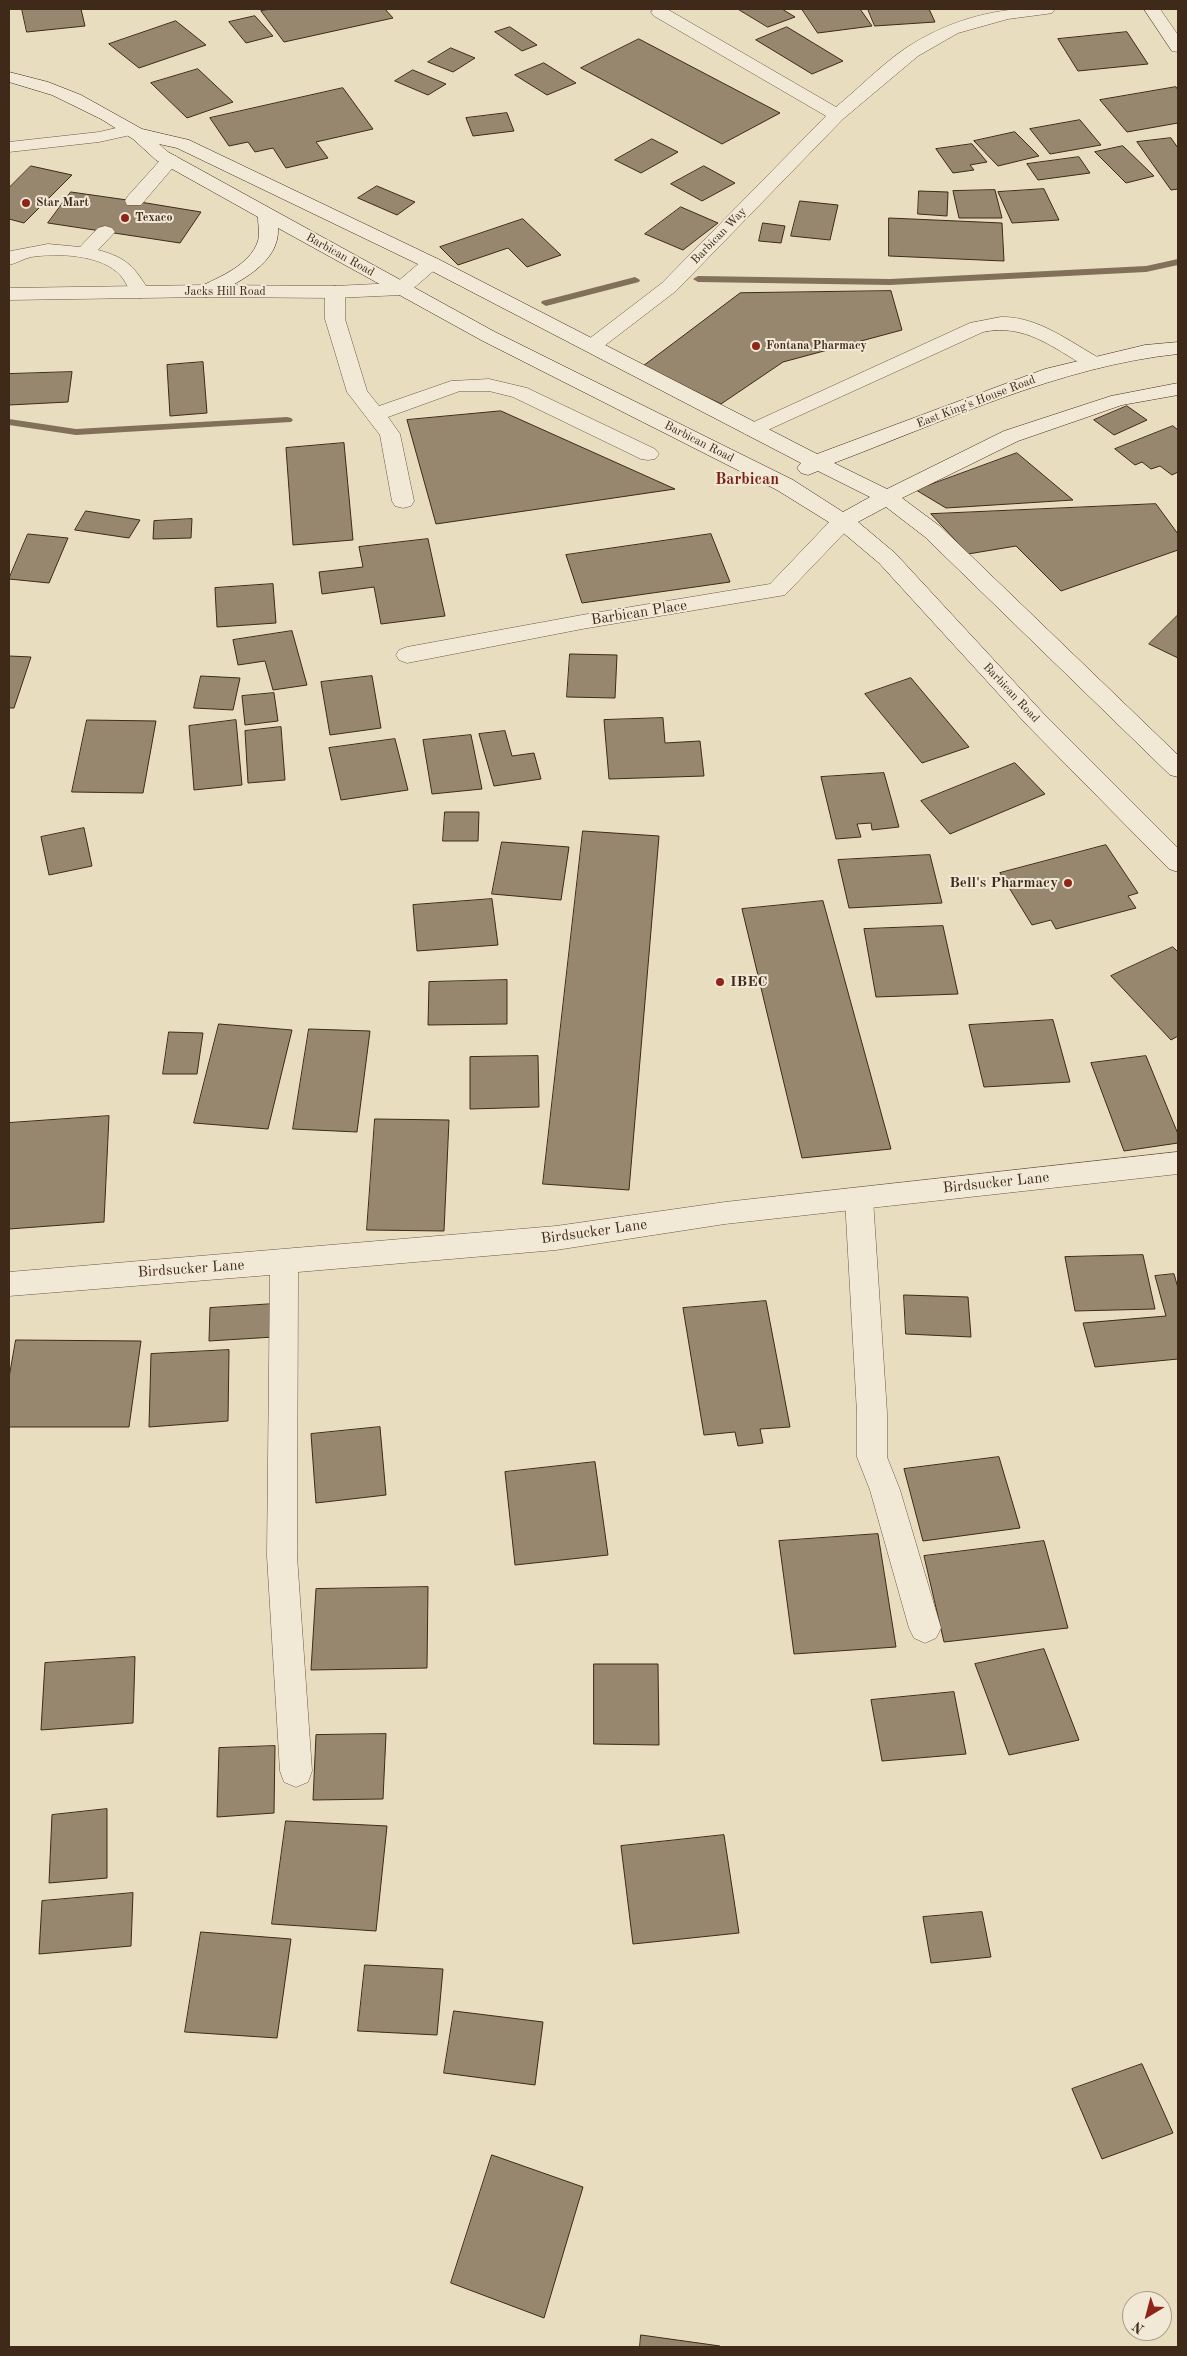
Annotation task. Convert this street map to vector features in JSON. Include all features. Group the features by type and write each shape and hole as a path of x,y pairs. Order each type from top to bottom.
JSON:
{"main road":[{"name":"Barbican Way","path":"592,346 669,287 837,115 912,52 952,29 1007,14 1046,9"},
{"path":"1152,9 1178,47"},
{"path":"660,12 837,115"},
{"name":"Barbican Road","path":"9,77 60,93 132,131 162,156 401,289 488,336 785,485 843,521 887,558 1035,719 1178,864"},
{"path":"9,147 99,137 132,131"},
{"name":"Barbican Road","path":"132,131 183,144 431,263 752,430 886,497 933,532 1178,769"},
{"path":"134,201 170,160"},
{"path":"206,291 232,278 258,258 268,241 267,215"},
{"path":"85,253 105,232"},
{"path":"9,259 22,253 46,250 85,253 113,262 127,271 140,292"},
{"path":"401,289 431,263"},
{"name":"Jacks Hill Road","path":"9,294 206,291 335,292 401,289"},
{"path":"335,292 335,319 357,392 390,434 404,501"},
{"path":"752,430 977,327 998,322 1017,324 1033,330 1094,363"},
{"name":"East King's House Road","path":"785,485 816,462 1052,373 1145,351 1178,348"},
{"path":"375,415 458,385 489,385 520,392 648,454"},
{"path":"843,521 886,497 1011,436 1118,400 1178,389"},
{"name":"Barbican Place","path":"407,655 582,622 776,590 843,521"},
{"name":"Birdsucker Lane","path":"9,1284 556,1238 725,1214 1178,1163"},
{"path":"859,1199 872,1413 872,1457 885,1490 925,1628"},
{"path":"284,1262 282,1556 296,1770"}],"building":[{"path":"22,9 81,9 85,26 27,32"},
{"path":"272,9 385,9 393,18 284,42 261,11"},
{"path":"738,9 782,9 795,17 768,27"},
{"path":"802,9 860,9 872,26 818,33"},
{"path":"868,9 929,9 935,22 875,26"},
{"path":"255,16 273,36 246,43 229,22"},
{"path":"176,21 206,45 139,68 109,44"},
{"path":"510,27 537,45 522,51 495,32"},
{"path":"787,27 843,61 812,74 756,40"},
{"path":"1127,32 1148,64 1078,71 1058,39"},
{"path":"639,39 780,113 722,144 581,68"},
{"path":"451,48 475,58 453,72 428,62"},
{"path":"544,63 576,83 547,95 515,75"},
{"path":"198,69 233,102 187,118 151,83"},
{"path":"413,70 446,84 428,95 395,81"},
{"path":"1176,87 1178,90 1178,123 1127,132 1100,100"},
{"path":"343,88 373,129 316,142 328,158 286,168 273,148 255,152 248,142 229,146 210,118"},
{"path":"507,113 514,131 473,136 466,118"},
{"path":"1080,120 1101,145 1050,154 1030,129"},
{"path":"1015,132 1039,156 998,166 974,141"},
{"path":"1171,138 1178,148 1178,189 1171,190 1137,142"},
{"path":"652,139 678,152 641,173 615,160"},
{"path":"972,144 987,162 970,165 974,170 953,173 936,149"},
{"path":"1123,146 1154,176 1126,183 1095,152"},
{"path":"1079,157 1090,173 1038,180 1027,164"},
{"name":"Star Mart","path":"31,166 72,175 24,223 9,219 9,188"},
{"path":"704,166 735,183 702,201 671,184"},
{"path":"377,186 415,202 397,215 358,198"},
{"path":"1044,189 1059,220 1012,223 998,192"},
{"path":"995,190 1002,218 959,218 953,191"},
{"path":"919,191 948,192 947,216 918,214"},
{"name":"Texaco","path":"71,192 201,212 180,243 48,223"},
{"path":"800,201 838,205 830,240 791,236"},
{"path":"681,207 718,223 683,250 645,234"},
{"path":"889,218 1002,223 1004,261 889,256"},
{"path":"523,219 561,255 527,267 508,248 458,265 440,247"},
{"path":"763,223 785,226 781,243 759,241"},
{"name":"Fontana Pharmacy","path":"891,291 902,330 783,362 721,404 643,366 740,293"},
{"path":"203,362 207,413 170,416 167,365"},
{"path":"72,372 68,402 9,405 9,374"},
{"path":"1127,406 1147,420 1114,435 1094,420"},
{"path":"501,411 675,489 436,524 407,420"},
{"path":"1173,426 1178,430 1178,472 1172,475 1160,466 1151,469 1142,462 1135,465 1115,449"},
{"path":"344,443 353,540 293,545 286,448"},
{"path":"1017,453 1073,500 946,508 916,490"},
{"path":"1156,504 1178,534 1178,550 1061,591 1016,546 968,554 931,514"},
{"path":"86,511 140,520 129,538 75,530"},
{"path":"192,519 191,538 153,539 154,521"},
{"path":"28,534 68,538 49,583 9,579"},
{"path":"711,534 730,582 582,603 566,555"},
{"path":"428,539 445,616 381,624 374,587 322,594 319,572 363,567 359,547"},
{"path":"273,584 276,623 217,627 215,588"},
{"path":"1178,615 1178,658 1149,644"},
{"path":"292,631 307,685 273,690 265,661 238,665 233,640"},
{"path":"570,654 617,655 615,698 567,697"},
{"path":"9,656 31,657 14,708 9,708"},
{"path":"201,676 240,678 233,710 194,708"},
{"path":"372,676 381,728 330,735 321,682"},
{"path":"911,678 969,747 922,763 865,694"},
{"path":"274,693 278,721 245,725 242,696"},
{"path":"663,718 665,743 700,741 704,776 609,779 604,720"},
{"path":"87,720 156,721 143,793 72,792"},
{"path":"236,720 242,785 194,790 189,726"},
{"path":"281,727 285,780 248,783 245,731"},
{"path":"505,731 512,756 534,753 541,779 494,786 479,734"},
{"path":"471,735 482,789 432,794 423,740"},
{"path":"395,739 408,790 341,800 329,748"},
{"path":"1015,763 1045,794 950,834 921,801"},
{"path":"884,773 899,827 872,830 871,823 857,824 861,837 836,839 821,777"},
{"path":"445,812 479,812 478,841 443,841"},
{"path":"84,828 92,866 49,875 41,837"},
{"path":"583,831 659,836 629,1190 543,1184"},
{"path":"502,842 569,847 561,900 492,894"},
{"name":"Bell's Pharmacy","path":"1106,845 1138,893 1128,896 1136,908 1056,929 1051,920 1032,925 1000,873"},
{"path":"930,855 942,903 849,908 838,860"},
{"path":"492,899 498,945 417,951 413,905"},
{"path":"823,901 891,1149 802,1158 742,909"},
{"path":"943,926 958,994 876,997 864,929"},
{"path":"1173,947 1178,952 1178,1036 1171,1040 1111,976"},
{"path":"507,980 507,1024 428,1025 429,982"},
{"path":"1053,1020 1070,1082 984,1087 969,1025"},
{"path":"219,1024 292,1030 268,1129 194,1123"},
{"path":"309,1029 370,1031 357,1132 293,1129"},
{"path":"169,1032 203,1033 197,1074 163,1074"},
{"path":"538,1056 539,1107 470,1109 470,1057"},
{"path":"1146,1056 1178,1134 1178,1143 1124,1151 1091,1063"},
{"path":"109,1116 104,1222 9,1229 9,1123"},
{"path":"375,1119 449,1120 444,1231 367,1230"},
{"path":"1143,1255 1155,1309 1075,1311 1065,1257"},
{"path":"1174,1274 1178,1288 1178,1359 1095,1367 1083,1323 1166,1316 1155,1276"},
{"path":"904,1295 968,1297 971,1337 906,1334"},
{"path":"766,1301 790,1427 760,1429 763,1443 738,1446 735,1432 704,1435 683,1308"},
{"path":"274,1304 274,1337 209,1341 210,1308"},
{"path":"16,1340 141,1341 129,1427 9,1427 9,1378"},
{"path":"229,1350 228,1421 149,1427 151,1354"},
{"path":"380,1427 386,1495 316,1503 311,1434"},
{"path":"999,1457 1020,1528 923,1541 904,1469"},
{"path":"595,1462 608,1555 515,1565 505,1472"},
{"path":"878,1534 896,1647 794,1654 779,1541"},
{"path":"1044,1541 1068,1628 944,1642 924,1556"},
{"path":"428,1587 427,1668 311,1670 316,1589"},
{"path":"1044,1649 1079,1740 1009,1755 975,1664"},
{"path":"135,1657 133,1723 41,1730 45,1663"},
{"path":"594,1664 658,1664 659,1745 594,1744"},
{"path":"954,1692 966,1754 882,1761 871,1700"},
{"path":"386,1734 383,1799 313,1800 316,1735"},
{"path":"275,1746 274,1813 217,1817 219,1748"},
{"path":"107,1809 107,1878 49,1883 52,1815"},
{"path":"286,1821 387,1826 376,1931 272,1924"},
{"path":"724,1835 739,1933 633,1944 621,1846"},
{"path":"133,1893 131,1946 39,1954 42,1901"},
{"path":"982,1912 991,1957 931,1963 923,1917"},
{"path":"201,1932 291,1939 277,2038 185,2032"},
{"path":"365,1965 443,1969 437,2035 358,2031"},
{"path":"454,2011 543,2022 535,2085 444,2073"},
{"path":"1142,2064 1173,2133 1102,2159 1072,2089"},
{"path":"492,2155 583,2187 544,2318 451,2283"},
{"path":"641,2335 720,2346 720,2347 640,2347"}],"waterway":[{"path":"698,279 890,282 1146,269 1178,262"},
{"path":"546,303 635,280"},
{"path":"9,422 76,432 287,420"}],"place":[{"name":"Star Mart","path":"26,203"},
{"name":"Texaco","path":"125,218"},
{"name":"Fontana Pharmacy","path":"756,346"},
{"name":"Bell's Pharmacy","path":"1068,883"},
{"name":"IBEC","path":"720,982"}],"district":[{"name":"Barbican","path":"747,480"}]}
